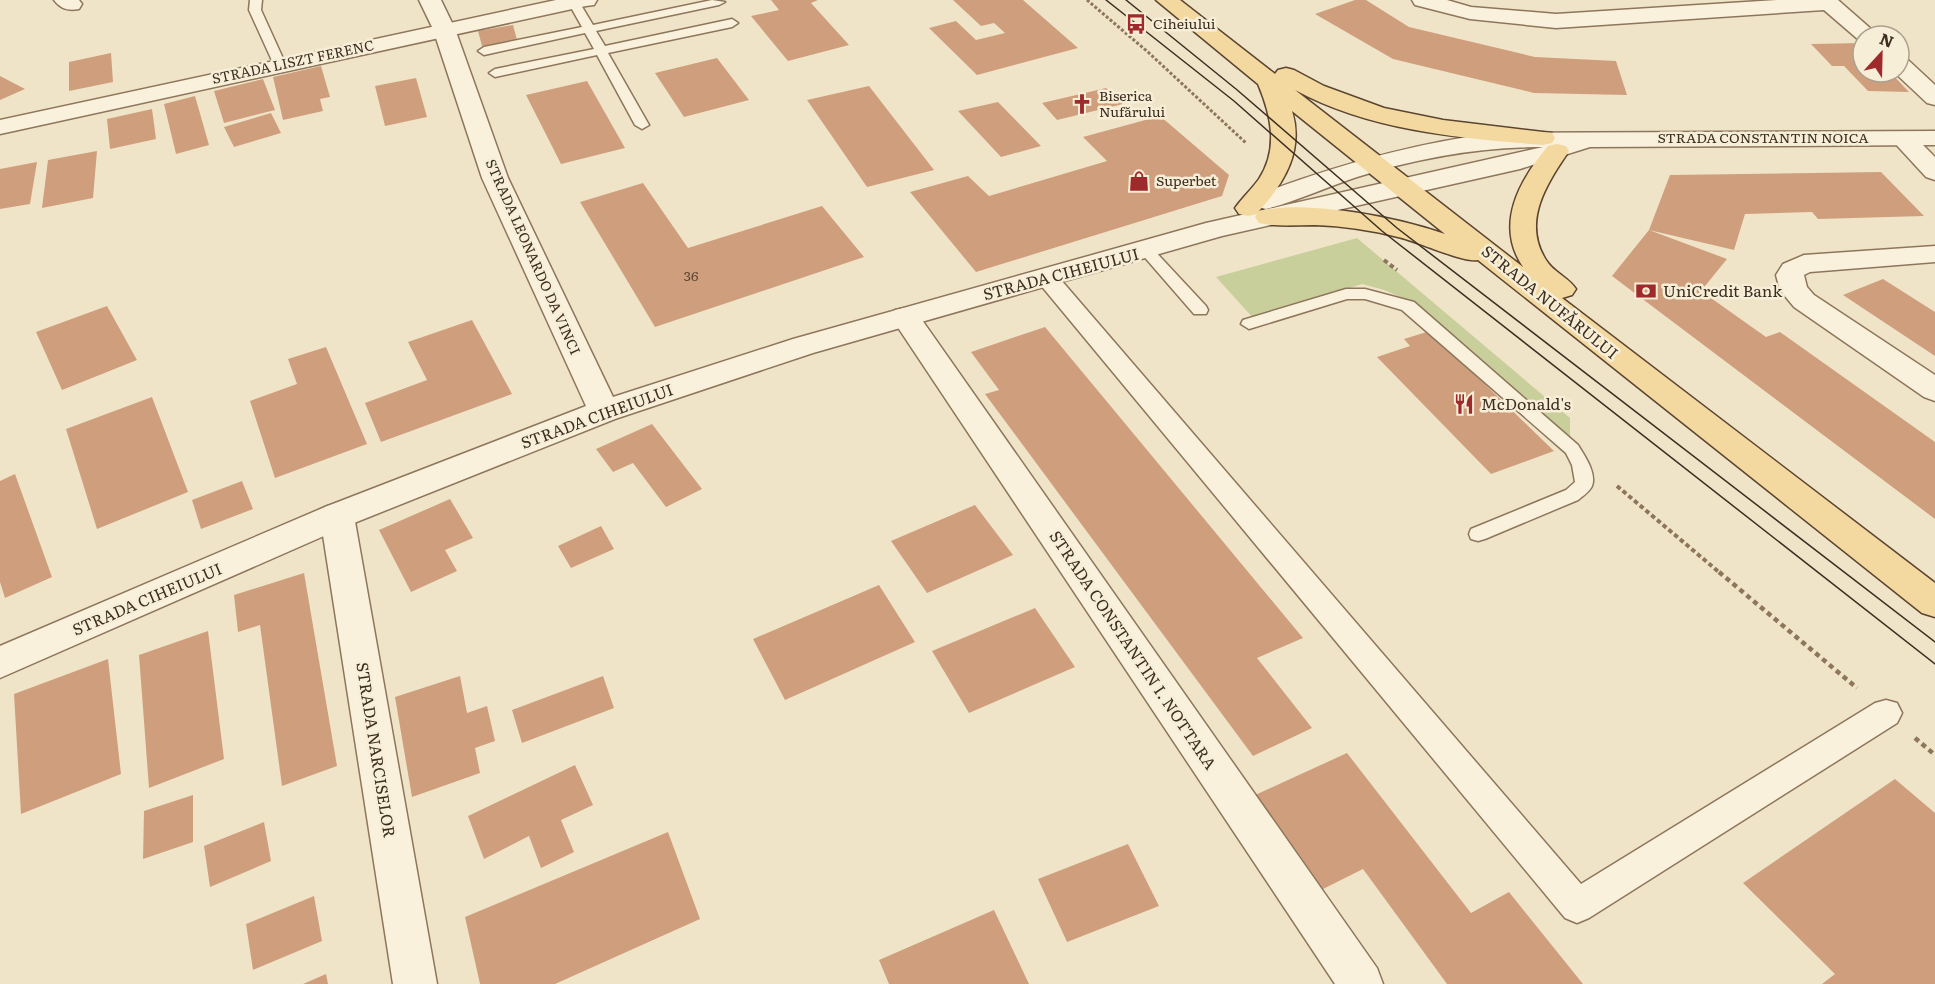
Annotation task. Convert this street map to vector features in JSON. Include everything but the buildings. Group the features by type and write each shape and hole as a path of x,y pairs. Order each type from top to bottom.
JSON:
{"main road":[{"name":"STRADA NUFĂRULUI","path":"1167,0 1640,374 1935,603"},
{"path":"1223,45 1259,58 1307,88 1367,111 1430,125 1550,145 1526,201 1524,234 1528,254 1540,271 1611,331 1640,374"},
{"path":"1269,82 1283,118 1285,146 1258,213 1342,219 1397,228 1457,247 1516,275"}],"street":[{"name":"STRADA LEONARDO DA VINCI","path":"430,0 444,29 495,178 604,411"},
{"path":"1423,0 1470,13 1556,21 1827,1 1854,24"},
{"name":"STRADA LISZT FERENC","path":"0,127 580,1"},
{"path":"1911,75 1935,98"},
{"name":"STRADA CONSTANTIN NOICA","path":"1404,187 1550,145 1591,138 1935,138"},
{"path":"1903,139 1935,172"},
{"name":"STRADA CONSTANTIN NOICA","path":"1374,164 1462,143 1550,145"},
{"name":"STRADA CIHEIULUI","path":"0,663 337,516 604,411 718,372 1215,229 1258,213 1323,180 1374,164"},
{"name":"STRADA CIHEIULUI","path":"1258,213 1404,187"},
{"path":"1935,254 1804,264 1793,270 1790,275 1794,290 1804,301 1935,390"},
{"path":"1047,278 1577,906 1886,713"},
{"name":"STRADA CONSTANTIN I. NOTTARA","path":"905,317 1356,983"},
{"name":"STRADA NARCISELOR","path":"337,516 415,984"}],"lane":[{"path":"256,0 255,10 280,65"},
{"path":"580,1 589,29 642,125"},
{"path":"484,51 718,2"},
{"path":"495,73 732,23"},
{"path":"1146,250 1200,310"},
{"path":"1249,324 1346,294 1365,294 1408,306 1572,449 1581,465 1584,484 1572,495 1478,534"}],"green space":[{"path":"1357,238 1570,418 1570,440 1409,301 1384,290 1362,284 1254,319 1216,277"}],"tram line":[{"path":"1106,0 1234,101 1382,231 1935,664"},
{"path":"1126,0 1236,89 1397,228 1935,642"}],"place":[{"name":"Ciheiului","path":"1136,24"},
{"name":"Biserica Nufărului","path":"1082,104"},
{"name":"Superbet","path":"1139,181"},
{"name":"UniCredit Bank","path":"1646,291"},
{"name":"McDonald's","path":"1464,404"}]}
